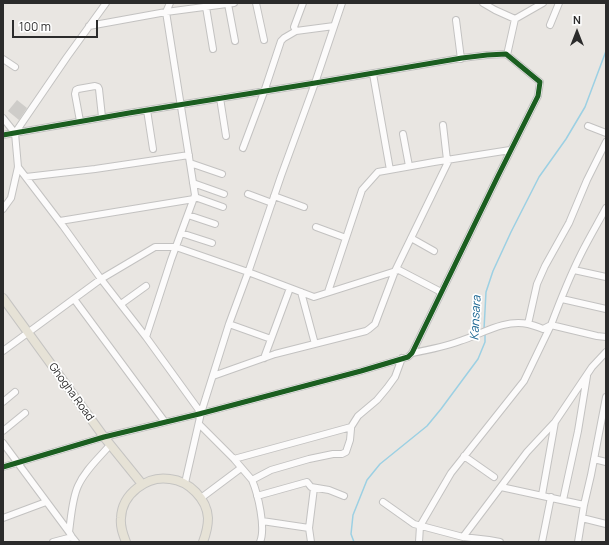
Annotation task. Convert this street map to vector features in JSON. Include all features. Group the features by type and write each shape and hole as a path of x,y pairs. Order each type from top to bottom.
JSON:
{"main road":[{"name":"Ghogha Road","path":"3,298 104,437 142,484"},
{"path":"126,542 121,531 120,518 124,504 131,493 142,484 156,479 170,479 185,483 201,498 208,517 207,532 203,542"}],"street":[{"path":"15,133 106,3"},
{"path":"146,337 195,195 166,12 170,3"},
{"path":"90,26 166,12 231,3 235,41"},
{"path":"256,3 264,40"},
{"path":"296,31 294,27 303,3"},
{"path":"185,483 201,413 229,324 315,84 342,3"},
{"path":"483,3 515,19"},
{"path":"507,55 515,19 543,3"},
{"path":"550,25 559,3"},
{"path":"206,7 213,49"},
{"path":"456,20 460,59"},
{"path":"242,148 264,92 281,41 296,31 334,26"},
{"path":"3,135 102,117 315,84 487,55 506,54 540,82 538,96 510,150 412,353 408,357 361,371 104,437 3,467"},
{"path":"3,59 15,67"},
{"path":"373,74 390,170"},
{"path":"80,121 75,94 76,90 78,89 95,86 98,87 102,117"},
{"path":"220,98 226,136"},
{"path":"147,110 153,149"},
{"path":"3,118 15,133 18,167 11,198 3,209"},
{"path":"213,376 264,358 366,331 375,324 395,271 448,160 443,125"},
{"path":"588,126 606,133"},
{"path":"403,134 409,166"},
{"path":"528,324 537,284 545,266 569,223 587,180 606,142"},
{"path":"328,292 362,190 378,172 510,150"},
{"path":"26,177 95,169 189,155"},
{"path":"190,163 222,174"},
{"path":"18,167 60,221 101,279 146,337 201,413"},
{"path":"193,183 224,194"},
{"path":"248,194 272,202"},
{"path":"274,196 304,207"},
{"path":"60,221 194,198 224,207"},
{"path":"419,542 420,526 451,472 524,380 551,325 581,253 606,208"},
{"path":"188,215 215,224"},
{"path":"316,227 346,238"},
{"path":"181,233 212,243"},
{"path":"411,238 434,251"},
{"path":"3,351 101,279 155,247 176,247 314,297 399,270 441,292"},
{"path":"574,270 606,277"},
{"path":"121,304 146,286"},
{"path":"264,358 290,288"},
{"path":"301,292 315,344"},
{"path":"74,299 165,422"},
{"path":"562,299 606,309"},
{"path":"412,353 443,347 510,323 528,324 543,329 551,325 606,337"},
{"path":"229,324 271,339"},
{"path":"465,539 527,452 555,422 588,374 606,352"},
{"path":"252,480 271,470 309,459 332,454 342,454 346,452 350,440 351,429 358,416 377,400 387,388 395,377 402,358"},
{"path":"563,500 578,431 588,374"},
{"path":"3,402 15,392"},
{"path":"578,542 598,438 604,424 606,401"},
{"path":"3,431 25,413"},
{"path":"542,495 555,422"},
{"path":"199,424 234,459 252,480 262,516 262,538 260,542"},
{"path":"234,459 352,427"},
{"path":"598,438 606,439"},
{"path":"3,443 72,537"},
{"path":"72,537 77,488 84,475 110,445"},
{"path":"464,456 494,477"},
{"path":"594,459 606,462"},
{"path":"201,498 241,468"},
{"path":"257,496 307,482 310,487 329,490 344,496"},
{"path":"501,487 584,505"},
{"path":"311,542 309,528 314,488"},
{"path":"542,542 551,497"},
{"path":"3,518 46,502"},
{"path":"383,502 414,524 465,539 500,542"},
{"path":"582,518 606,524"},
{"path":"262,521 309,528"},
{"path":"53,542 72,537"}],"building":[{"path":"17,100 27,108 19,120 8,111"}],"waterway":[{"name":"Kansara","path":"484,329 486,292 493,271 539,177 566,139 585,107 606,51"},
{"name":"Kansara","path":"354,542 351,534 353,515 367,480 380,464 427,426 441,409 478,359 485,342 485,333"}],"cycle path":[{"path":"3,135 487,55 506,54 540,82 538,96 412,353 408,357 199,414 104,437 3,467"}]}
